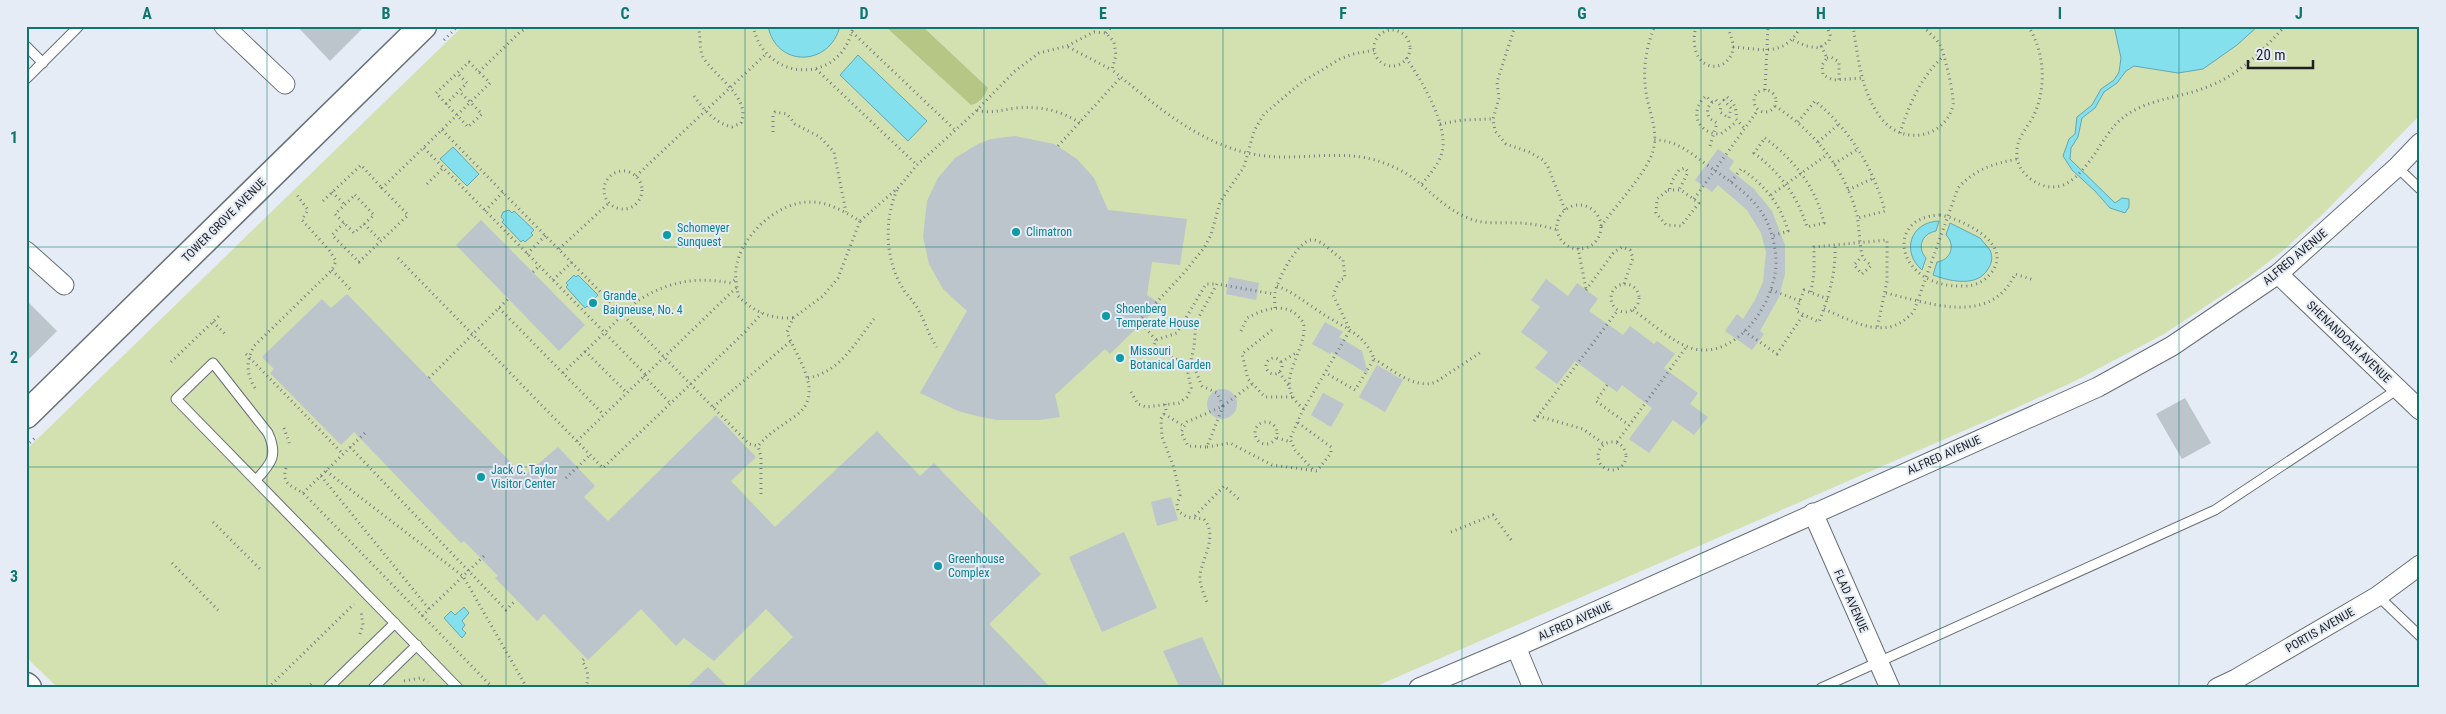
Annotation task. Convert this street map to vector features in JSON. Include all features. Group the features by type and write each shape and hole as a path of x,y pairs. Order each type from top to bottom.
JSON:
{"street":[{"path":"224,26 285,84"},
{"name":"TOWER GROVE AVENUE","path":"26,415 423,26"},
{"name":"ALFRED AVENUE","path":"1419,688 1516,647 2098,387 2140,366 2278,274 2397,167 2420,143"},
{"path":"26,251 64,285"},
{"name":"SHENANDOAH AVENUE","path":"2278,274 2420,410"},
{"name":"FLAD AVENUE","path":"1813,513 1890,688"},
{"name":"PORTIS AVENUE","path":"2217,688 2240,684 2378,596 2420,565"},
{"path":"1516,647 1533,688"}],"lane":[{"path":"26,79 79,26"},
{"path":"26,46 43,63"},
{"path":"2397,167 2420,189"},
{"path":"256,480 271,462 274,453 272,442 268,433 213,363 176,398 458,688"},
{"path":"1821,688 2215,510 2398,389"},
{"path":"2378,596 2420,636"},
{"path":"328,688 395,623"},
{"path":"373,688 417,645"}],"path":[{"path":"479,72 520,32 530,26"},
{"path":"694,96 706,111 727,126 732,128 740,123 743,118 741,105 730,88 702,55 701,35 698,26"},
{"path":"752,26 758,42 766,54 778,64 795,70 816,69 835,59 848,44 853,26"},
{"path":"1106,33 1112,26"},
{"path":"1514,26 1499,73 1498,98 1493,119 1495,131 1506,144 1529,152 1543,160 1548,167 1565,210"},
{"path":"1601,226 1597,214 1588,206 1573,206 1565,210 1558,220 1558,230 1565,243 1578,248 1585,248 1593,243 1599,236 1601,226 1639,175 1652,154 1655,128 1647,99 1644,72 1645,57 1654,26"},
{"path":"1696,26 1694,48 1701,62 1709,65 1720,65 1731,56 1733,47 1728,26"},
{"path":"1765,90 1768,26"},
{"path":"1733,47 1767,50 1783,47 1793,40 1801,26"},
{"path":"1793,40 1806,46 1821,46 1829,41 1830,35 1827,26"},
{"path":"1853,26 1863,78 1869,96 1881,118 1900,133 1916,136 1926,134 1944,123 1953,104 1938,42 1923,26"},
{"path":"2028,26 2038,46 2042,61 2040,93 2034,115 2018,143 2017,159 2023,172 2038,184 2057,186 2075,178 2084,170 2106,137 2123,118 2147,104 2203,89 2227,78 2251,60 2285,26"},
{"path":"1397,28 1409,42 1409,53 1397,65 1391,65 1380,60 1375,50 1375,44 1380,34 1397,28"},
{"path":"852,32 954,129"},
{"path":"758,446 768,434 794,418 806,405 810,397 808,378 787,332 793,318 823,296 838,278 860,221 899,187 917,165 954,129 977,110 1015,71 1039,53 1067,46 1094,32 1106,33 1114,42 1116,55 1112,70"},
{"path":"1067,46 1112,70 1183,126 1232,148 1265,156 1354,157 1374,160 1407,174 1445,205 1469,219 1497,223 1522,223 1558,230"},
{"path":"1821,46 1827,58"},
{"path":"1156,340 1140,321 1204,248 1211,235 1220,202 1244,167 1257,125 1264,114 1302,82 1340,59 1353,54 1375,50"},
{"path":"636,176 766,54"},
{"path":"1827,58 1831,57 1839,62 1839,80"},
{"path":"1900,133 1907,112 1923,79 1929,70 1943,57"},
{"path":"1406,58 1425,89 1440,124 1444,146 1442,155 1421,185"},
{"path":"1827,58 1822,65 1823,75 1833,80 1863,78"},
{"path":"382,188 424,148 457,115 471,102 490,83 469,62 436,93 446,104 457,115 468,127 482,114 471,102 459,91"},
{"path":"816,69 917,165"},
{"path":"446,104 467,83 457,73"},
{"path":"1058,146 1121,77"},
{"path":"1765,90 1774,95 1775,106 1766,113 1758,110 1754,103 1754,98 1758,92 1765,90"},
{"path":"1712,102 1706,96 1699,103 1696,113 1700,126 1714,134 1727,131 1734,123 1738,123"},
{"path":"1712,102 1716,100 1721,106 1720,112 1729,118 1731,108 1724,100 1727,97 1730,99 1735,106 1738,123 1745,128"},
{"path":"1798,122 1815,101 1839,124 1858,149 1874,178 1885,211 1858,218"},
{"path":"1710,146 1717,123 1710,119 1708,110 1712,102"},
{"path":"1775,106 1798,122 1828,154 1848,190 1858,218 1862,256 1871,266"},
{"path":"977,110 986,112 1025,108 1053,109 1080,123"},
{"path":"1694,199 1758,110"},
{"path":"773,132 773,115 775,112 783,111 790,116 794,124 825,140 836,157 846,213"},
{"path":"1440,124 1462,120 1493,119"},
{"path":"1818,142 1839,124"},
{"path":"442,130 750,444 758,446"},
{"path":"1765,138 1801,172 1816,197 1824,223 1807,227 1801,209 1786,184 1773,168 1754,153 1765,138"},
{"path":"1633,310 1687,346 1712,350 1729,343 1744,332 1762,307 1771,290 1776,262 1772,236 1763,214 1748,196 1731,182 1668,140 1654,140"},
{"path":"424,148 671,404"},
{"path":"1834,164 1858,149"},
{"path":"1770,195 1828,154"},
{"path":"1824,309 1877,328 1891,328 1900,324 1914,311 1958,188 1969,176 1990,165 2017,159"},
{"path":"324,200 360,165 408,214 359,262 332,235 344,223"},
{"path":"427,184 443,168"},
{"path":"1670,189 1679,190 1700,203 1684,224 1678,226 1666,225 1658,217 1656,204 1661,195 1670,189 1674,177 1679,170 1685,168 1688,172 1679,190"},
{"path":"1731,182 1741,169 1759,182 1770,195 1780,209 1788,231 1772,236"},
{"path":"624,171 636,176 642,187 636,204 625,209 614,207 609,203 604,191 604,184 612,174 624,171"},
{"path":"1848,190 1874,178"},
{"path":"899,187 890,206 888,218 891,255 901,287 917,306 937,347"},
{"path":"332,192 344,205"},
{"path":"485,211 504,192"},
{"path":"257,342 332,270 336,261 334,255 302,220 308,210 297,195"},
{"path":"355,195 374,215 354,233 344,223 335,214 355,195"},
{"path":"793,318 778,319 751,309 738,296 738,262 748,242 763,223 785,207 796,203 812,202 846,213 860,221"},
{"path":"560,249 609,203"},
{"path":"1926,216 1947,216 1972,226 1987,238 1994,248 1996,264 1990,275 1977,284 1953,286 1925,278 1914,271 1907,261 1904,246 1906,234 1914,224 1926,216"},
{"path":"364,224 380,241"},
{"path":"527,254 546,235"},
{"path":"1275,308 1274,294 1276,286 1300,245 1308,241 1317,240 1342,260 1345,278 1340,280 1333,295 1350,330"},
{"path":"1811,292 1814,272 1814,246 1887,240 1886,294 1877,328"},
{"path":"1828,299 1804,290 1796,311 1818,322 1828,299 1834,278 1835,245"},
{"path":"1578,248 1586,290 1617,248 1622,247 1630,250 1633,258 1624,284"},
{"path":"1862,256 1853,265 1862,274 1862,279"},
{"path":"398,258 603,468 671,404 762,313"},
{"path":"553,280 572,262"},
{"path":"533,272 539,266"},
{"path":"1862,274 1871,266 1876,266"},
{"path":"332,270 351,290"},
{"path":"1886,294 1950,307 1984,305 2002,295 2015,274 2034,280"},
{"path":"563,373 636,302 666,286 697,279 731,283 737,279"},
{"path":"1156,340 1176,333 1206,284 1217,284 1274,294"},
{"path":"1132,392 1134,398 1141,406 1184,401 1190,392 1188,373 1194,347 1196,322 1217,284"},
{"path":"1624,284 1632,286 1639,294 1639,303 1633,310 1626,312 1618,310 1612,304 1612,295 1617,287 1624,284"},
{"path":"1276,286 1294,294 1350,330 1370,348 1374,359 1414,382 1427,385 1436,382 1481,352"},
{"path":"577,441 738,287"},
{"path":"1771,290 1800,301"},
{"path":"428,378 508,299"},
{"path":"500,308 604,415"},
{"path":"1241,331 1247,318 1275,308 1291,310 1302,320 1304,328 1292,365 1289,387"},
{"path":"1534,421 1618,310"},
{"path":"171,362 220,315"},
{"path":"1744,332 1776,354 1803,315"},
{"path":"808,378 826,373 841,362 874,319"},
{"path":"213,322 226,335"},
{"path":"1272,330 1242,354 1248,379 1265,396 1292,397"},
{"path":"1314,472 1295,450 1291,442 1304,409 1350,330"},
{"path":"1156,340 1153,349 1194,367 1202,386 1217,393 1223,406 1207,447"},
{"path":"713,406 791,341"},
{"path":"1538,416 1583,429 1604,444 1617,442 1687,346"},
{"path":"585,351 627,393"},
{"path":"1281,362 1297,352"},
{"path":"246,354 343,454"},
{"path":"1279,372 1270,373 1266,365 1267,361 1273,358 1281,362"},
{"path":"1326,373 1355,390 1374,359"},
{"path":"1279,372 1282,368 1281,362"},
{"path":"1279,372 1289,387 1292,397 1304,409"},
{"path":"1252,384 1223,406 1186,422 1181,432 1188,446 1207,447 1230,443 1272,465 1314,472 1320,469 1331,453 1331,447 1298,422"},
{"path":"1607,385 1596,400 1629,425"},
{"path":"1165,404 1164,414 1161,419 1162,437 1174,468 1180,495 1178,511 1187,517 1204,518 1209,533 1208,554 1200,576 1208,605"},
{"path":"1164,414 1184,426"},
{"path":"1262,423 1271,423 1276,428 1277,438 1271,444 1262,444 1256,438 1256,429 1262,423"},
{"path":"366,432 303,494 445,642 493,688"},
{"path":"1277,438 1291,442"},
{"path":"1604,444 1598,452 1599,460 1606,468 1616,470 1622,466 1626,457 1624,448 1617,442"},
{"path":"758,446 761,457 761,494"},
{"path":"350,447 506,610 516,600"},
{"path":"566,478 590,455"},
{"path":"326,471 463,576 527,688"},
{"path":"322,476 429,609"},
{"path":"1194,517 1224,486 1241,501"},
{"path":"1450,532 1493,515 1512,541"},
{"path":"213,522 261,570"},
{"path":"422,616 486,554"},
{"path":"172,562 219,612"},
{"path":"380,579 383,576"},
{"path":"268,688 356,602 365,625 358,638"},
{"path":"585,688 588,672 582,661 586,657"},
{"path":"468,670 472,666"},
{"path":"307,688 320,675"},
{"path":"401,682 412,676 432,684"}],"green space":[{"name":"Missouri Botanical Garden","path":"463,26 2420,26 2420,115 2324,213 2285,249 2248,278 2164,334 2073,382 2000,415 1372,688 58,688 26,657 26,450"},
{"path":"885,26 922,26 988,88 983,97 977,103 971,105"}],"water":[{"path":"768,26 840,26 834,39 826,49 815,55 803,57 792,55 781,49 773,40"},
{"path":"2114,26 2258,26 2237,45 2203,69 2178,73 2134,66 2126,71 2117,83 2104,92 2095,108 2082,118 2078,137 2071,148 2070,159 2115,203 2122,198 2129,199 2129,207 2125,213 2110,208 2072,170 2063,156 2069,139 2075,134 2077,117 2092,105 2101,89 2114,80 2119,72 2121,58"},
{"path":"858,55 927,121 908,141 840,75"},
{"path":"453,147 479,174 467,186 440,159"},
{"path":"509,210 512,213 514,211 534,230 531,233 533,235 525,242 523,240 521,242 502,222 504,220 501,217 503,212"},
{"path":"1939,221 1936,231 1927,235 1922,242 1923,254 1926,258 1922,270 1912,255 1912,239 1915,232 1921,227"},
{"path":"1950,223 1980,238 1990,250 1992,258 1988,269 1977,279 1955,281 1933,275 1937,262 1946,258 1950,252 1951,243 1946,235"},
{"path":"574,275 576,277 578,275 598,295 595,298 596,307 590,308 587,306 585,308 566,287 568,285 566,283"},
{"path":"464,607 469,613 462,621 465,625 462,629 466,633 462,638 444,618 451,611 455,615"}],"building":[{"path":"297,26 365,26 330,61"},
{"path":"1015,136 1054,144 1077,159 1094,178 1108,210 1187,219 1180,265 1152,262 1147,295 1161,304 1110,354 1105,349 1055,395 1060,417 1040,420 997,420 977,416 958,411 920,393 967,311 943,289 929,264 923,237 927,201 938,178 955,158 978,144 991,139"},
{"path":"1718,149 1734,161 1729,169 1754,189 1772,211 1785,245 1785,274 1779,297 1760,331 1764,334 1752,350 1725,331 1737,314 1743,319 1755,300 1763,282 1766,252 1761,233 1747,210 1718,185 1712,192 1695,180"},
{"path":"481,220 585,325 559,351 456,245"},
{"path":"1229,277 1259,283 1256,300 1226,294"},
{"path":"1546,279 1568,296 1577,283 1598,299 1589,311 1623,335 1630,326 1654,344 1657,341 1675,354 1664,368 1698,393 1690,404 1708,417 1694,435 1673,420 1649,453 1629,439 1652,408 1622,385 1617,392 1575,361 1557,384 1535,368 1548,352 1521,332 1540,307 1531,300"},
{"path":"347,294 524,476 558,447 595,486 584,497 608,521 716,415 756,457 731,481 775,527 877,431 920,476 934,463 1041,574 989,624 1051,688 741,688 793,637 766,609 714,661 684,638 676,646 641,609 588,660 544,614 537,621 495,578 498,576 464,541 461,543 354,432 341,445 270,373 274,369 262,357 322,299 331,308"},
{"path":"26,300 57,331 26,362"},
{"path":"1325,322 1343,332 1339,337 1362,351 1368,374 1331,352 1330,354 1312,344"},
{"path":"1377,365 1403,380 1385,412 1359,397"},
{"path":"1222,389 1233,393 1237,404 1233,415 1222,419 1211,415 1207,404 1211,393"},
{"path":"1323,393 1344,404 1331,427 1311,415"},
{"path":"2185,398 2211,443 2182,459 2156,414"},
{"path":"1171,497 1178,520 1157,526 1151,502"},
{"path":"1124,532 1157,608 1102,632 1069,557"},
{"path":"1202,637 1225,688 1180,688 1163,651"},
{"path":"708,667 729,688 686,688"}],"place":[{"name":"Climatron","path":"1016,232"},
{"name":"Schomeyer Sunquest","path":"667,235"},
{"name":"Grande Baigneuse, No. 4","path":"593,303"},
{"name":"Shoenberg Temperate House","path":"1106,316"},
{"name":"Missouri Botanical Garden","path":"1120,358"},
{"name":"Jack C. Taylor Visitor Center","path":"481,477"},
{"name":"Greenhouse Complex","path":"938,566"}]}
